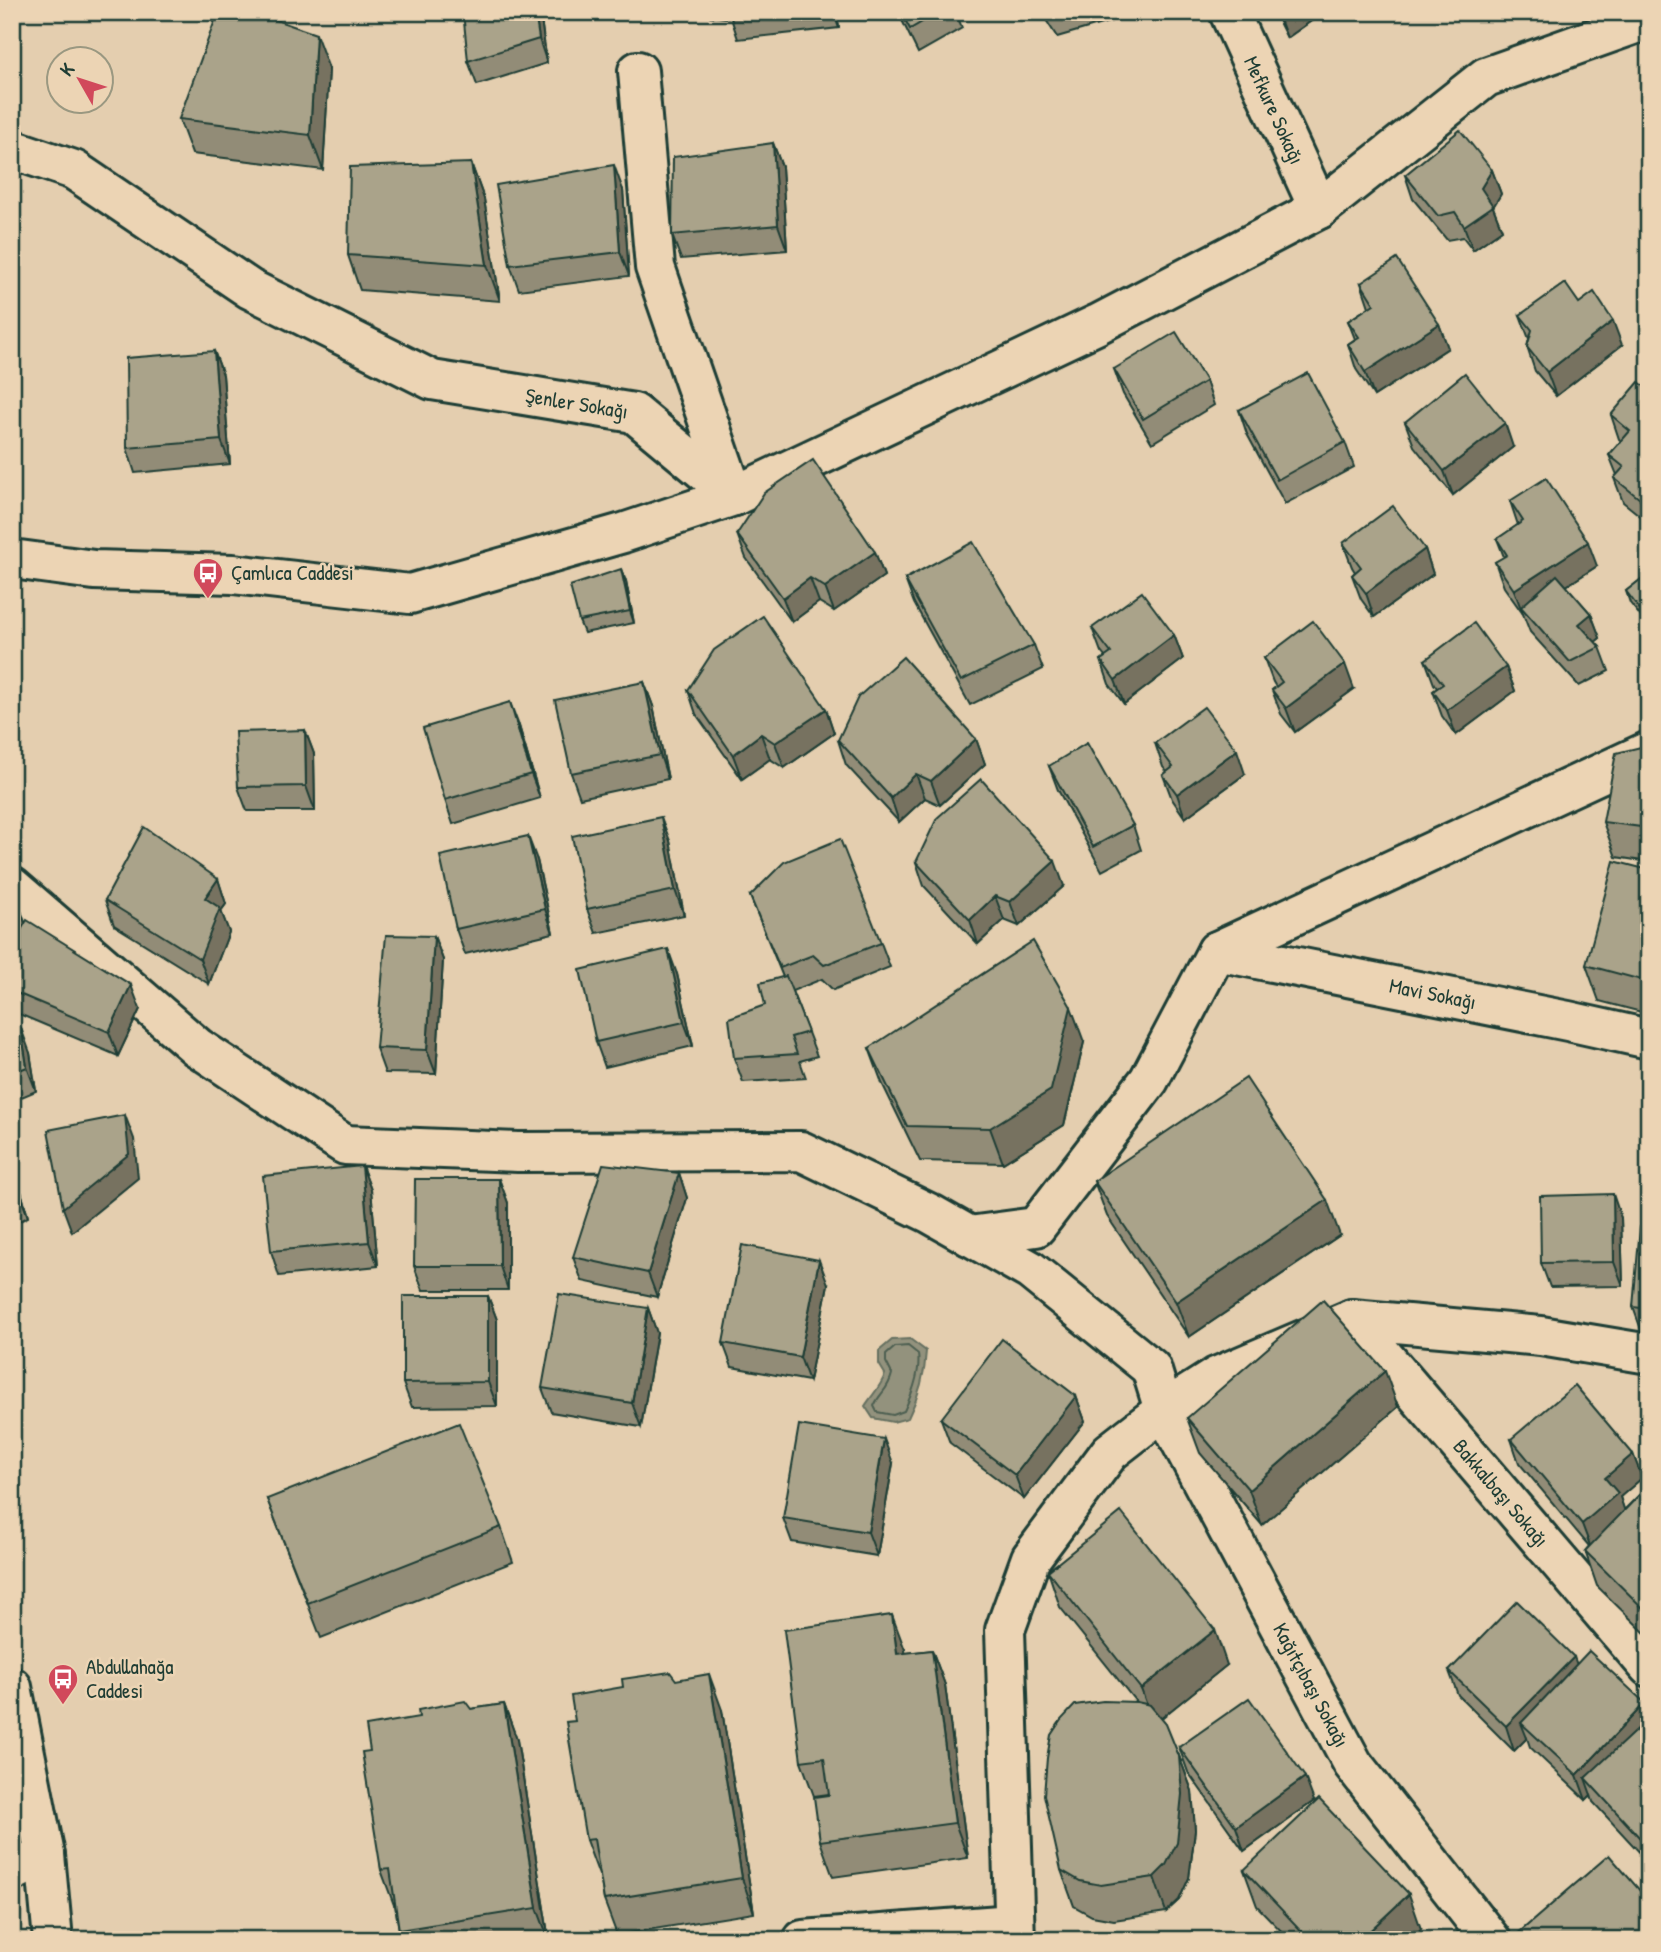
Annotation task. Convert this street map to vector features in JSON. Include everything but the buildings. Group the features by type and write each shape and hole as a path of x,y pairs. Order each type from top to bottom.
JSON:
{"street":[{"name":"Mefkure Sokağı","path":"1229,12 1319,209"},
{"path":"12,559 94,570 233,574 410,594 623,533 734,496 1098,324 1319,209 1486,77 1649,19"},
{"path":"638,71 655,267 734,496"},
{"name":"Şenler Sokağı","path":"12,149 74,170 250,289 432,380 634,414 734,496"},
{"path":"969,1236 1036,1227 1149,1080 1217,951 1649,751"},
{"name":"Kağıtçıbaşı Sokağı","path":"12,887 197,1047 345,1145 518,1152 802,1150 931,1214 1030,1269 1151,1368 1164,1410 1353,1764 1491,1940"},
{"name":"Mavi Sokağı","path":"1217,951 1555,1018 1649,1040"},
{"path":"803,1940 1014,1932 1005,1630 1031,1558 1110,1452 1164,1410 1216,1377 1352,1319 1541,1336 1649,1354"},
{"name":"Bakkalbaşı Sokağı","path":"1352,1319 1649,1667"},
{"path":"12,1687 29,1864 53,1940"}],"water":[{"path":"910,1339 926,1351 923,1377 912,1410 908,1418 893,1422 873,1418 865,1406 885,1374 879,1364 879,1351 892,1340"}],"place":[{"name":"Çamlıca Caddesi","path":"208,600"},
{"name":"Abdullahağa Caddesi","path":"63,1706"}]}
